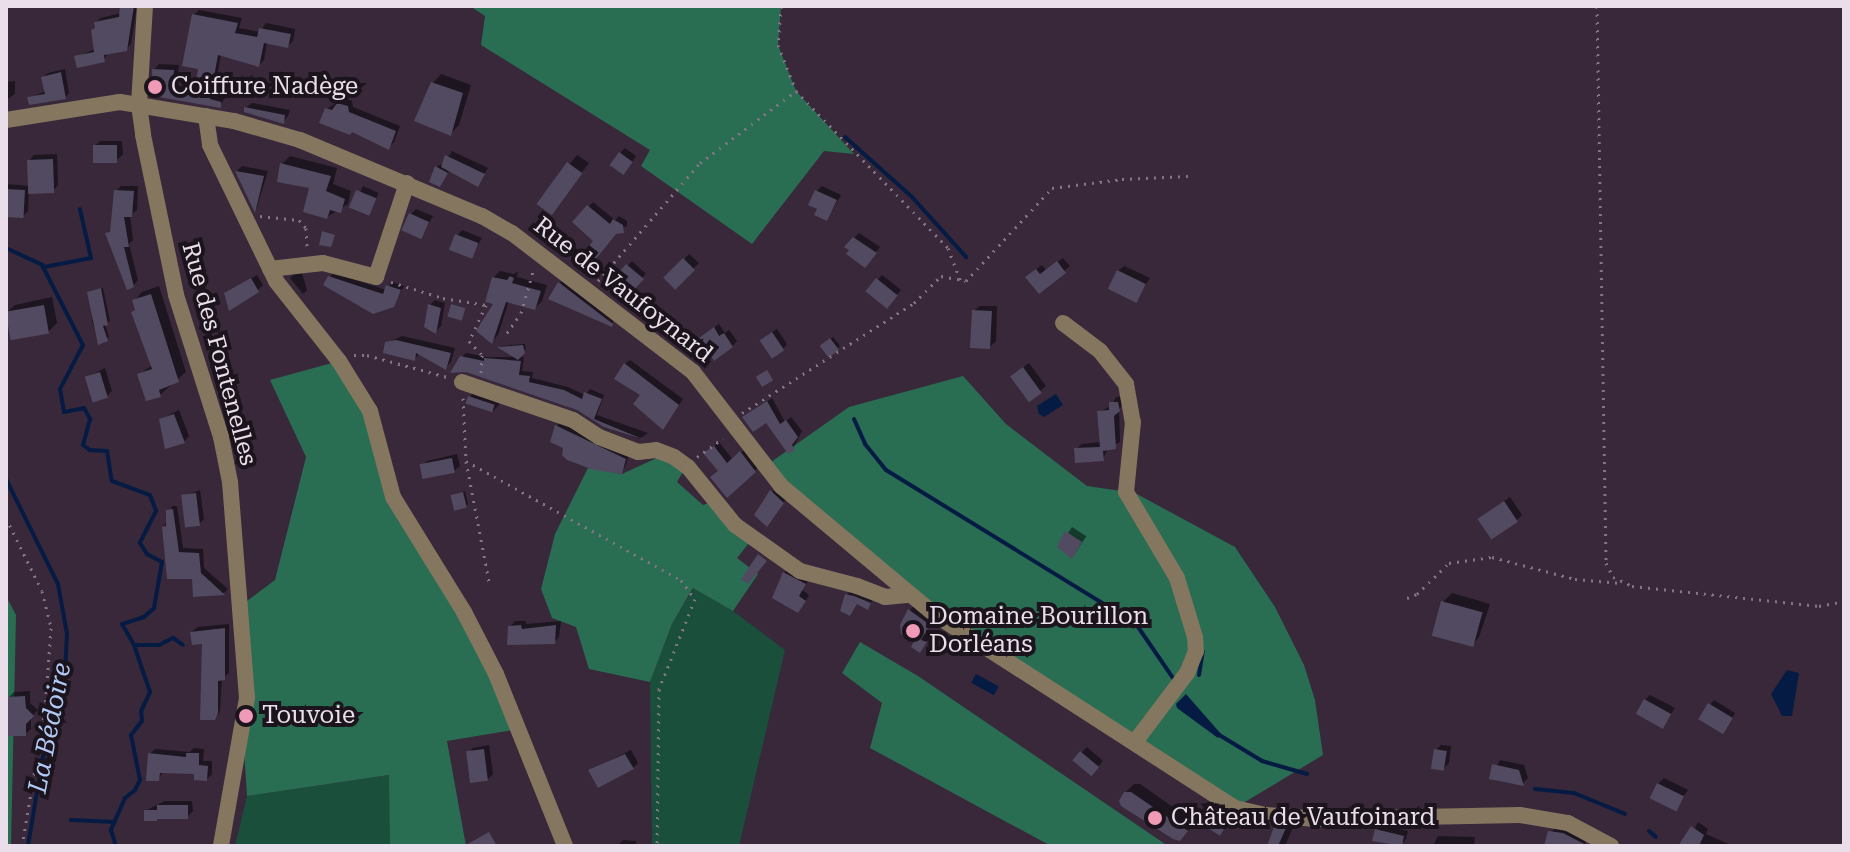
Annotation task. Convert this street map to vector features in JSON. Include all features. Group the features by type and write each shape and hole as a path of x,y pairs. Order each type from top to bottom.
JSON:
{"street":[{"name":"Rue des Fontenelles","path":"145,6 139,105 164,245 221,437 230,482 247,698 221,846"},
{"path":"6,120 120,102 139,105"},
{"name":"Rue de Vaufoynard","path":"139,105 206,116 300,140 482,216 540,255 693,372 781,486 910,595 1036,682 1235,808 1316,819 1520,815 1568,823 1611,846"},
{"path":"206,116 210,145 270,269 291,302 339,361 370,411 387,479 401,514 464,612 496,674 565,846"},
{"path":"270,269 307,263 339,265 376,277 407,183"},
{"path":"1063,323 1100,351 1126,384 1133,422 1126,492 1177,578 1195,637 1196,651 1187,673 1135,742"},
{"path":"462,382 573,420 599,437 638,452 662,451 688,467 735,525 787,565 813,577 857,586 885,597 910,595"}],"path":[{"path":"781,6 778,45 796,91 948,248 960,280"},
{"path":"1597,6 1604,552 1609,571 1621,583"},
{"path":"588,292 700,163 796,91"},
{"path":"688,467 734,425 914,303 941,276 966,281 1052,188 1122,179 1188,176"},
{"path":"245,219 273,215 299,220 307,232 307,263"},
{"path":"507,333 521,313 540,255"},
{"path":"376,277 443,298 486,305 469,341 482,355 481,377"},
{"path":"339,361 357,354 367,355 462,382 466,461 489,582"},
{"path":"466,461 681,580 695,599 659,689 657,846"},
{"path":"6,518 42,591 51,628 45,710 22,846"},
{"path":"1407,598 1417,594 1449,563 1492,557 1575,579 1819,606 1844,601"}],"green space":[{"path":"470,6 781,6 778,45 796,91 854,154 824,151 752,244 641,166 650,150 481,45 485,16"},
{"path":"339,361 376,427 387,479 519,729 447,741 466,846 390,846 389,775 247,796 235,610 275,580 306,457 270,380"},
{"path":"963,376 1006,424 1087,486 1135,493 1235,547 1275,607 1304,665 1315,700 1323,755 1235,808 980,643 764,467 849,407"},
{"path":"661,456 684,470 677,482 703,505 714,501 752,539 737,558 758,574 733,611 693,588 672,624 650,682 589,669 576,627 552,618 541,589 555,534 588,468 622,474"},
{"path":"694,588 733,611 785,650 739,846 652,846 650,682 672,624"},
{"path":"6,596 16,615 11,846 6,846"},
{"path":"860,642 918,676 1168,846 1051,846 870,748 882,703 842,673"},
{"path":"390,775 390,846 235,846 247,796"}],"water":[{"path":"1056,394 1063,405 1044,417 1039,414 1037,406"},
{"path":"1787,670 1799,673 1792,716 1782,716 1771,694"},
{"path":"976,674 999,687 994,695 971,683"},
{"path":"1186,694 1221,734 1218,738 1177,708 1176,704"}],"building":[{"path":"120,6 134,6 127,51 104,55 105,62 77,68 74,56 94,52 91,30 95,28 94,22 119,17"},
{"path":"192,14 238,23 235,33 257,37 259,28 291,34 288,48 264,43 259,67 218,55 210,99 221,102 221,108 153,96 152,69 174,70 173,90 194,95 198,69 182,66"},
{"path":"61,72 66,99 29,105 27,97 45,94 41,77"},
{"path":"431,82 463,93 451,136 414,121"},
{"path":"337,103 348,106 349,112 396,131 389,150 352,132 350,135 319,123 325,108 332,110"},
{"path":"244,107 285,115 284,124 244,112"},
{"path":"93,145 117,145 117,163 93,163"},
{"path":"619,152 633,162 623,175 610,165"},
{"path":"445,155 485,174 478,187 441,167"},
{"path":"53,159 54,193 28,194 27,160"},
{"path":"567,162 582,173 552,215 536,204"},
{"path":"280,163 331,176 326,191 345,199 341,213 330,210 327,219 303,212 309,188 277,182"},
{"path":"435,166 448,173 440,187 429,182"},
{"path":"235,171 264,176 255,213"},
{"path":"6,189 25,190 24,218 6,217"},
{"path":"114,190 134,191 132,217 124,217 129,247 124,247 134,287 127,290 105,233 110,232"},
{"path":"356,190 376,198 369,216 349,208"},
{"path":"815,190 837,200 827,221 814,215 817,209 808,205"},
{"path":"587,205 610,224 613,219 623,225 624,233 616,234 596,259 585,251 593,241 572,222"},
{"path":"409,213 429,222 421,239 401,230"},
{"path":"322,231 335,235 331,247 319,245"},
{"path":"455,234 478,243 472,259 449,250"},
{"path":"853,237 877,253 865,268 846,254 849,250 844,247"},
{"path":"683,258 695,270 675,290 663,278"},
{"path":"1057,261 1066,273 1039,294 1025,277 1036,269 1040,274"},
{"path":"626,264 644,279 634,290 615,277"},
{"path":"1117,270 1146,284 1137,303 1108,289"},
{"path":"328,276 383,294 386,285 401,290 394,307 373,314 323,285"},
{"path":"510,276 514,278 512,283 541,291 535,310 506,302 492,344 476,331 493,304 485,302 492,277 507,280"},
{"path":"251,278 259,292 229,311 224,293"},
{"path":"876,278 898,296 887,309 865,291"},
{"path":"558,282 613,324 612,327 548,299"},
{"path":"101,288 108,325 103,326 108,341 98,345 87,292"},
{"path":"151,294 179,382 159,390 161,397 146,401 137,374 152,369 131,312 135,310 132,300"},
{"path":"428,304 441,308 436,334 424,327"},
{"path":"451,304 465,308 462,321 447,316"},
{"path":"44,305 49,334 11,340 6,312"},
{"path":"972,310 992,311 990,349 970,348"},
{"path":"714,327 719,336 724,333 733,347 714,361 699,338"},
{"path":"772,332 784,350 772,359 760,340"},
{"path":"830,338 839,350 829,358 820,346"},
{"path":"396,340 451,353 446,370 416,353 415,361 383,353 385,342"},
{"path":"523,345 525,353 518,360 497,347"},
{"path":"460,356 484,361 484,358 521,361 519,375 530,376 529,382 564,390 582,399 584,392 602,399 594,419 645,440 604,427 577,410 466,372 450,373"},
{"path":"624,363 679,405 663,430 633,404 640,395 614,379"},
{"path":"1023,367 1042,393 1029,402 1010,376"},
{"path":"767,370 773,380 762,387 756,377"},
{"path":"100,372 108,398 93,402 85,377"},
{"path":"468,396 495,405 492,412 466,404"},
{"path":"767,401 780,424 786,420 798,437 792,445 795,450 788,454 766,423 753,432 742,417"},
{"path":"1109,402 1118,402 1120,411 1114,416 1116,449 1103,451 1104,461 1075,463 1074,448 1100,447 1097,411 1109,410"},
{"path":"174,414 185,443 165,449 159,419"},
{"path":"555,425 626,459 622,474 594,470 567,460 562,455 563,448 550,442"},
{"path":"714,446 727,463 740,451 756,472 727,498 710,477 718,471 703,453"},
{"path":"452,458 455,473 422,479 420,464"},
{"path":"770,490 784,503 767,527 754,515"},
{"path":"463,492 467,508 454,511 450,495"},
{"path":"196,493 200,526 185,528 181,495"},
{"path":"1504,501 1518,522 1491,540 1477,519"},
{"path":"173,509 179,552 199,553 201,573 225,595 193,597 192,579 167,579 162,527 166,526 166,510"},
{"path":"1065,531 1082,542 1072,559 1057,547"},
{"path":"758,554 767,561 748,584 741,579"},
{"path":"783,572 806,584 799,596 806,601 798,613 772,598"},
{"path":"845,594 871,603 868,610 857,604 850,616 840,611"},
{"path":"1441,601 1483,612 1473,647 1432,636"},
{"name":"Domaine Bourillon Dorléans","path":"908,609 930,625 921,640 927,642 920,653 911,647 914,641 901,634 900,625"},
{"path":"521,625 522,629 556,625 555,644 507,645 508,626"},
{"path":"225,628 225,680 218,681 218,713 215,720 200,720 202,644 192,645 190,632"},
{"path":"25,696 26,708 34,716 26,724 26,736 7,736 7,697"},
{"path":"1644,699 1671,714 1663,729 1636,714"},
{"path":"1708,703 1733,718 1723,734 1698,719"},
{"path":"484,749 488,781 470,783 466,751"},
{"path":"1434,749 1447,751 1444,771 1431,769"},
{"path":"1080,751 1099,767 1091,776 1072,760"},
{"path":"148,753 186,757 186,753 199,753 199,765 208,766 207,781 194,780 194,774 160,773 159,781 146,781"},
{"path":"625,754 634,769 598,788 588,770"},
{"path":"1492,764 1519,770 1524,786 1489,779"},
{"path":"1657,783 1684,796 1677,811 1650,798"},
{"name":"Château de Vaufoinard","path":"1124,792 1131,792 1188,831 1180,841 1173,839 1121,806 1119,801"},
{"path":"157,805 188,805 188,819 157,819"},
{"path":"144,810 157,810 157,821 144,821"},
{"path":"1220,811 1231,818 1220,836 1209,829"},
{"path":"1691,826 1704,835 1699,846 1678,846"},
{"path":"1274,827 1286,828 1278,846 1267,846"},
{"path":"1375,829 1404,836 1402,846 1372,841"},
{"path":"1548,831 1563,833 1588,846 1544,846"},
{"path":"489,832 497,846 464,846"}],"waterway":[{"path":"845,137 912,197 966,257"},
{"path":"44,267 91,258 80,209"},
{"name":"La Bédoire","path":"6,248 42,265 83,345 60,389 64,412 84,408 90,419 83,445 90,450 107,451 112,481 150,495 156,511 140,543 147,554 162,562 154,608 144,617 122,624 134,645 150,692 141,711 142,721 131,735 140,780 135,790 125,798 111,830 116,846"},
{"path":"854,419 865,444 886,470 1136,624 1173,678"},
{"name":"La Bédoire","path":"6,479 58,584 67,634 65,667 49,720 28,846"},
{"path":"135,645 159,645 173,638 183,645"},
{"path":"1199,675 1203,651"},
{"path":"1216,733 1262,761 1307,774"},
{"path":"1535,789 1574,793 1625,814"},
{"path":"71,820 115,822"},
{"path":"1649,831 1656,837"}],"place":[{"name":"Coiffure Nadège","path":"155,87"},
{"name":"Domaine Bourillon Dorléans","path":"913,631"},
{"name":"Touvoie","path":"246,716"},
{"name":"Château de Vaufoinard","path":"1155,818"}]}
